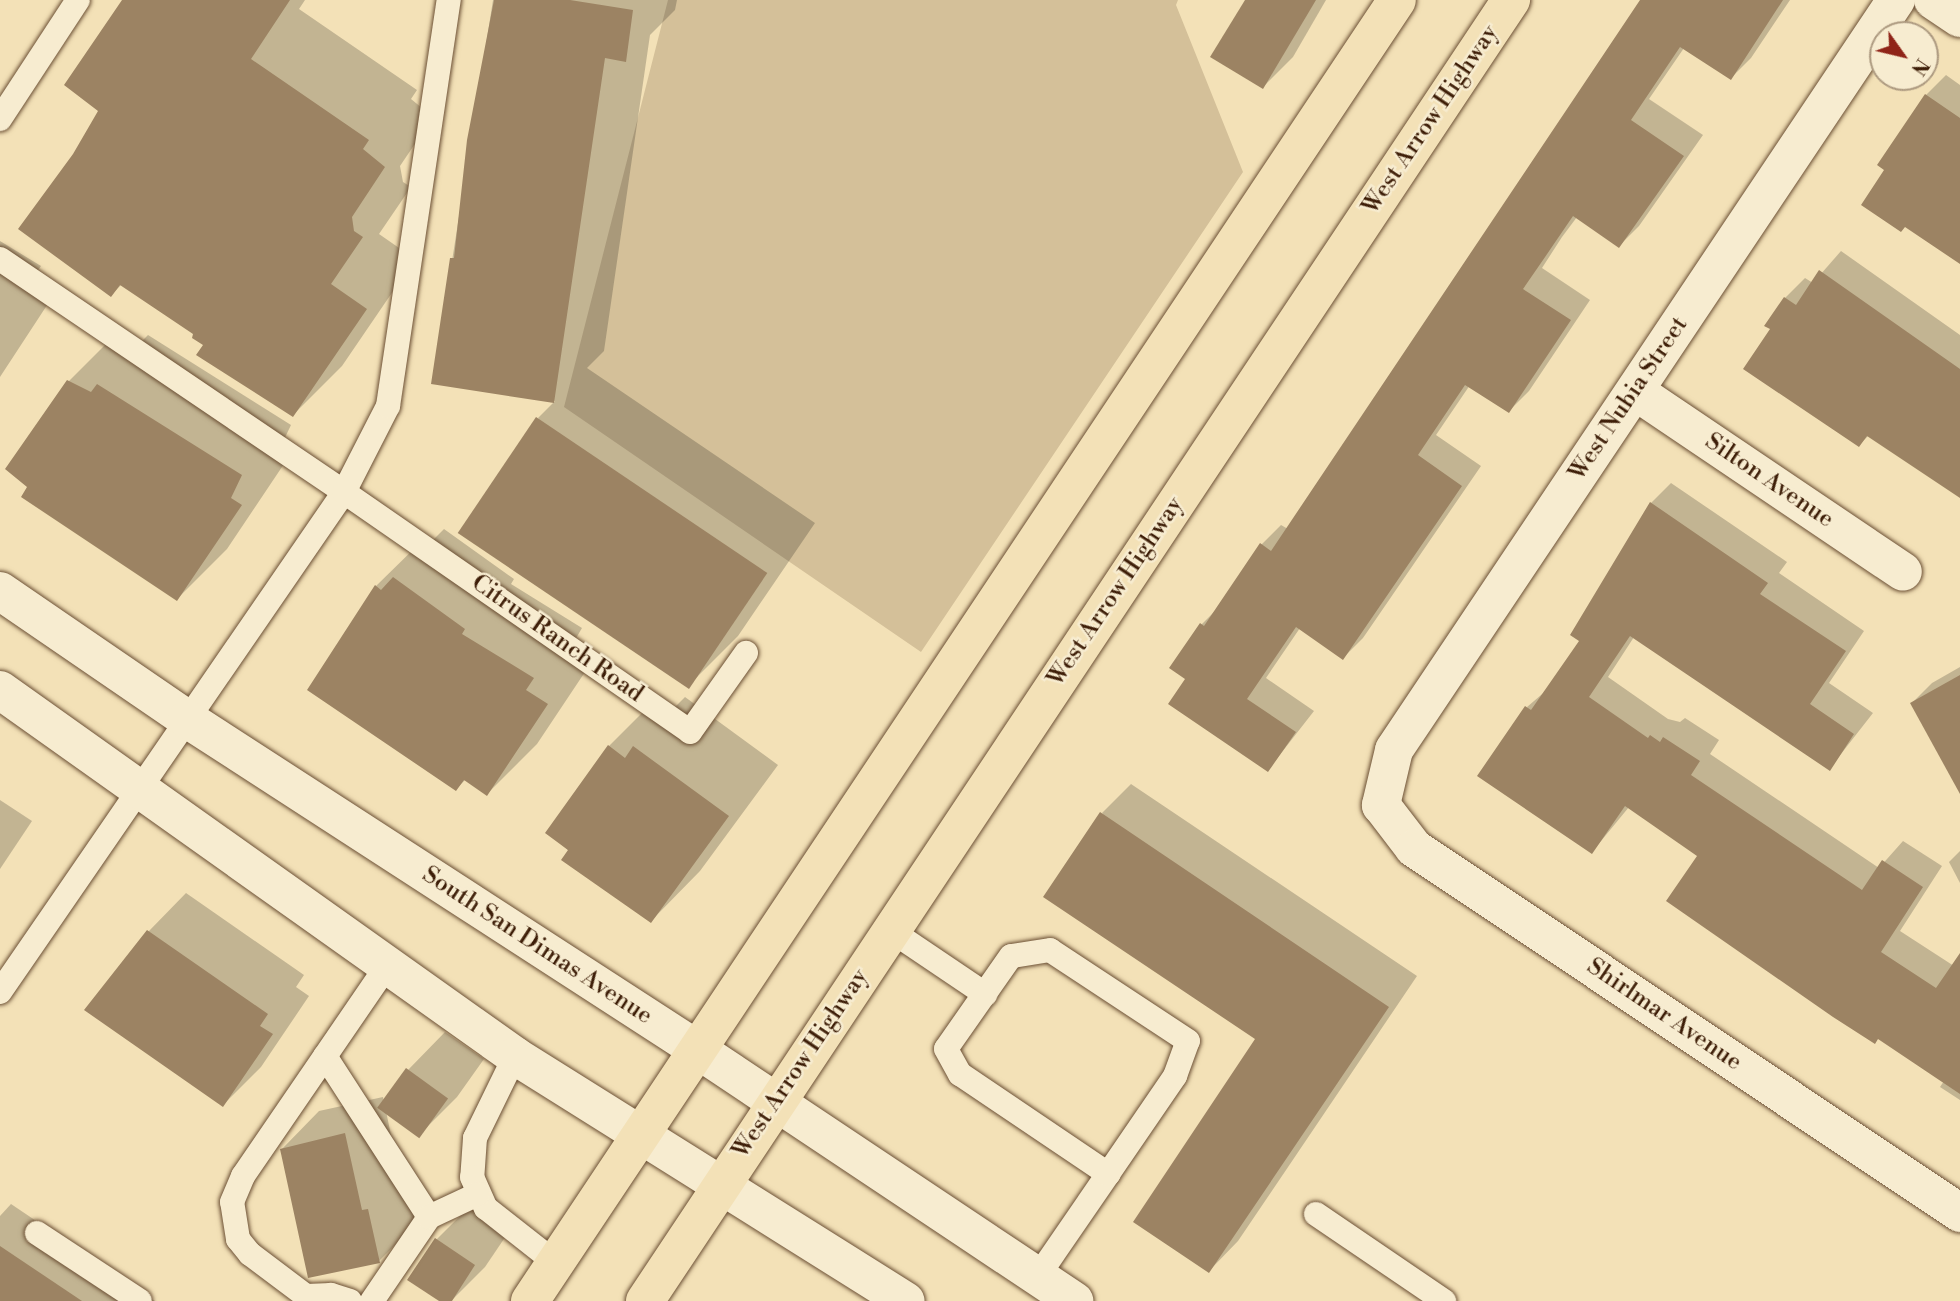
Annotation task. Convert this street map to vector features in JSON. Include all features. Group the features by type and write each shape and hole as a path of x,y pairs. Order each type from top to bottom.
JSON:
{"main road":[{"path":"530,1301 695,1048 936,695 1396,0"},
{"name":"West Arrow Highway","path":"645,1301 720,1184 777,1103 1511,0"}],"street":[{"name":"West Nubia Street","path":"1381,805 1394,750 1896,0"},
{"path":"1933,0 1960,18"},
{"name":"Silton Avenue","path":"1635,391 1903,572"},
{"name":"South San Dimas Avenue","path":"0,591 187,719 695,1048 1074,1301"},
{"path":"0,690 141,787 515,1056 905,1301"},
{"name":"Shirlmar Avenue","path":"1381,805 1414,848 1960,1213"}],"lane":[{"path":"0,119 78,0"},
{"path":"0,992 344,492 388,406 449,0"},
{"name":"Citrus Ranch Road","path":"0,259 344,492 690,732 746,653"},
{"path":"890,930 985,994"},
{"path":"1038,1276 1108,1174 1175,1076 1188,1041 1050,950 1011,956 946,1049 960,1074 1108,1174"},
{"path":"350,1301 331,1295 306,1296 250,1254 238,1239 232,1202 243,1176 387,966"},
{"path":"325,1056 429,1217"},
{"path":"515,1056 475,1138 472,1177 486,1208 556,1262"},
{"path":"372,1301 429,1217 478,1194"},
{"path":"1316,1214 1444,1301"},
{"path":"37,1233 140,1301"}],"shaded area":[{"path":"668,0 1178,0 1176,5 1243,172 921,652 564,407"}],"building":[{"path":"122,0 290,0 251,59 369,140 363,149 385,167 352,217 354,231 363,237 331,284 367,309 293,417 196,355 203,345 192,338 193,334 120,285 111,297 18,229 73,154 98,111 64,85"},
{"path":"494,0 570,0 633,10 626,62 605,58 554,403 431,384 450,258 454,258 467,140"},
{"path":"1245,0 1316,0 1263,89 1210,57"},
{"path":"1640,0 1783,0 1731,80 1680,47 1631,120 1684,156 1619,248 1573,216 1523,289 1571,320 1509,413 1465,385 1418,455 1462,486 1343,660 1296,627 1247,699 1296,732 1268,772 1168,704 1185,679 1169,668 1200,623 1204,626 1260,543 1271,551"},
{"path":"1925,94 1960,118 1960,264 1905,227 1901,232 1861,205 1884,170 1877,165"},
{"path":"1819,270 1960,369 1960,498 1867,436 1859,447 1743,369 1770,329 1764,326 1784,297 1796,305"},
{"path":"67,380 91,392 97,384 242,475 231,498 242,505 177,601 21,497 27,487 5,469"},
{"path":"536,417 767,573 689,689 458,533"},
{"path":"1650,502 1768,583 1760,594 1846,651 1810,704 1854,734 1830,771 1630,636 1589,697 1648,738 1650,735 1660,742 1663,737 1700,761 1691,775 1862,890 1882,860 1923,887 1881,952 1936,988 1960,953 1960,1094 1878,1039 1875,1044 1833,1017 1666,901 1697,856 1625,806 1592,854 1477,776 1525,706 1531,710 1579,641 1570,635"},
{"path":"393,577 465,629 462,634 534,678 526,690 548,704 487,796 464,780 456,791 307,690 375,585 381,590"},
{"path":"1960,675 1960,794 1910,703"},
{"path":"608,745 625,758 633,746 729,816 651,923 561,860 568,850 545,833"},
{"path":"1100,812 1389,1007 1209,1273 1133,1222 1255,1039 1043,897"},
{"path":"147,930 268,1014 260,1026 273,1034 223,1107 84,1010"},
{"path":"406,1068 448,1099 419,1138 377,1108"},
{"path":"345,1133 362,1210 368,1209 380,1263 308,1278 280,1149"},
{"path":"435,1238 475,1265 452,1301 439,1301 407,1280"},
{"path":"0,1246 82,1301 0,1301"}]}
